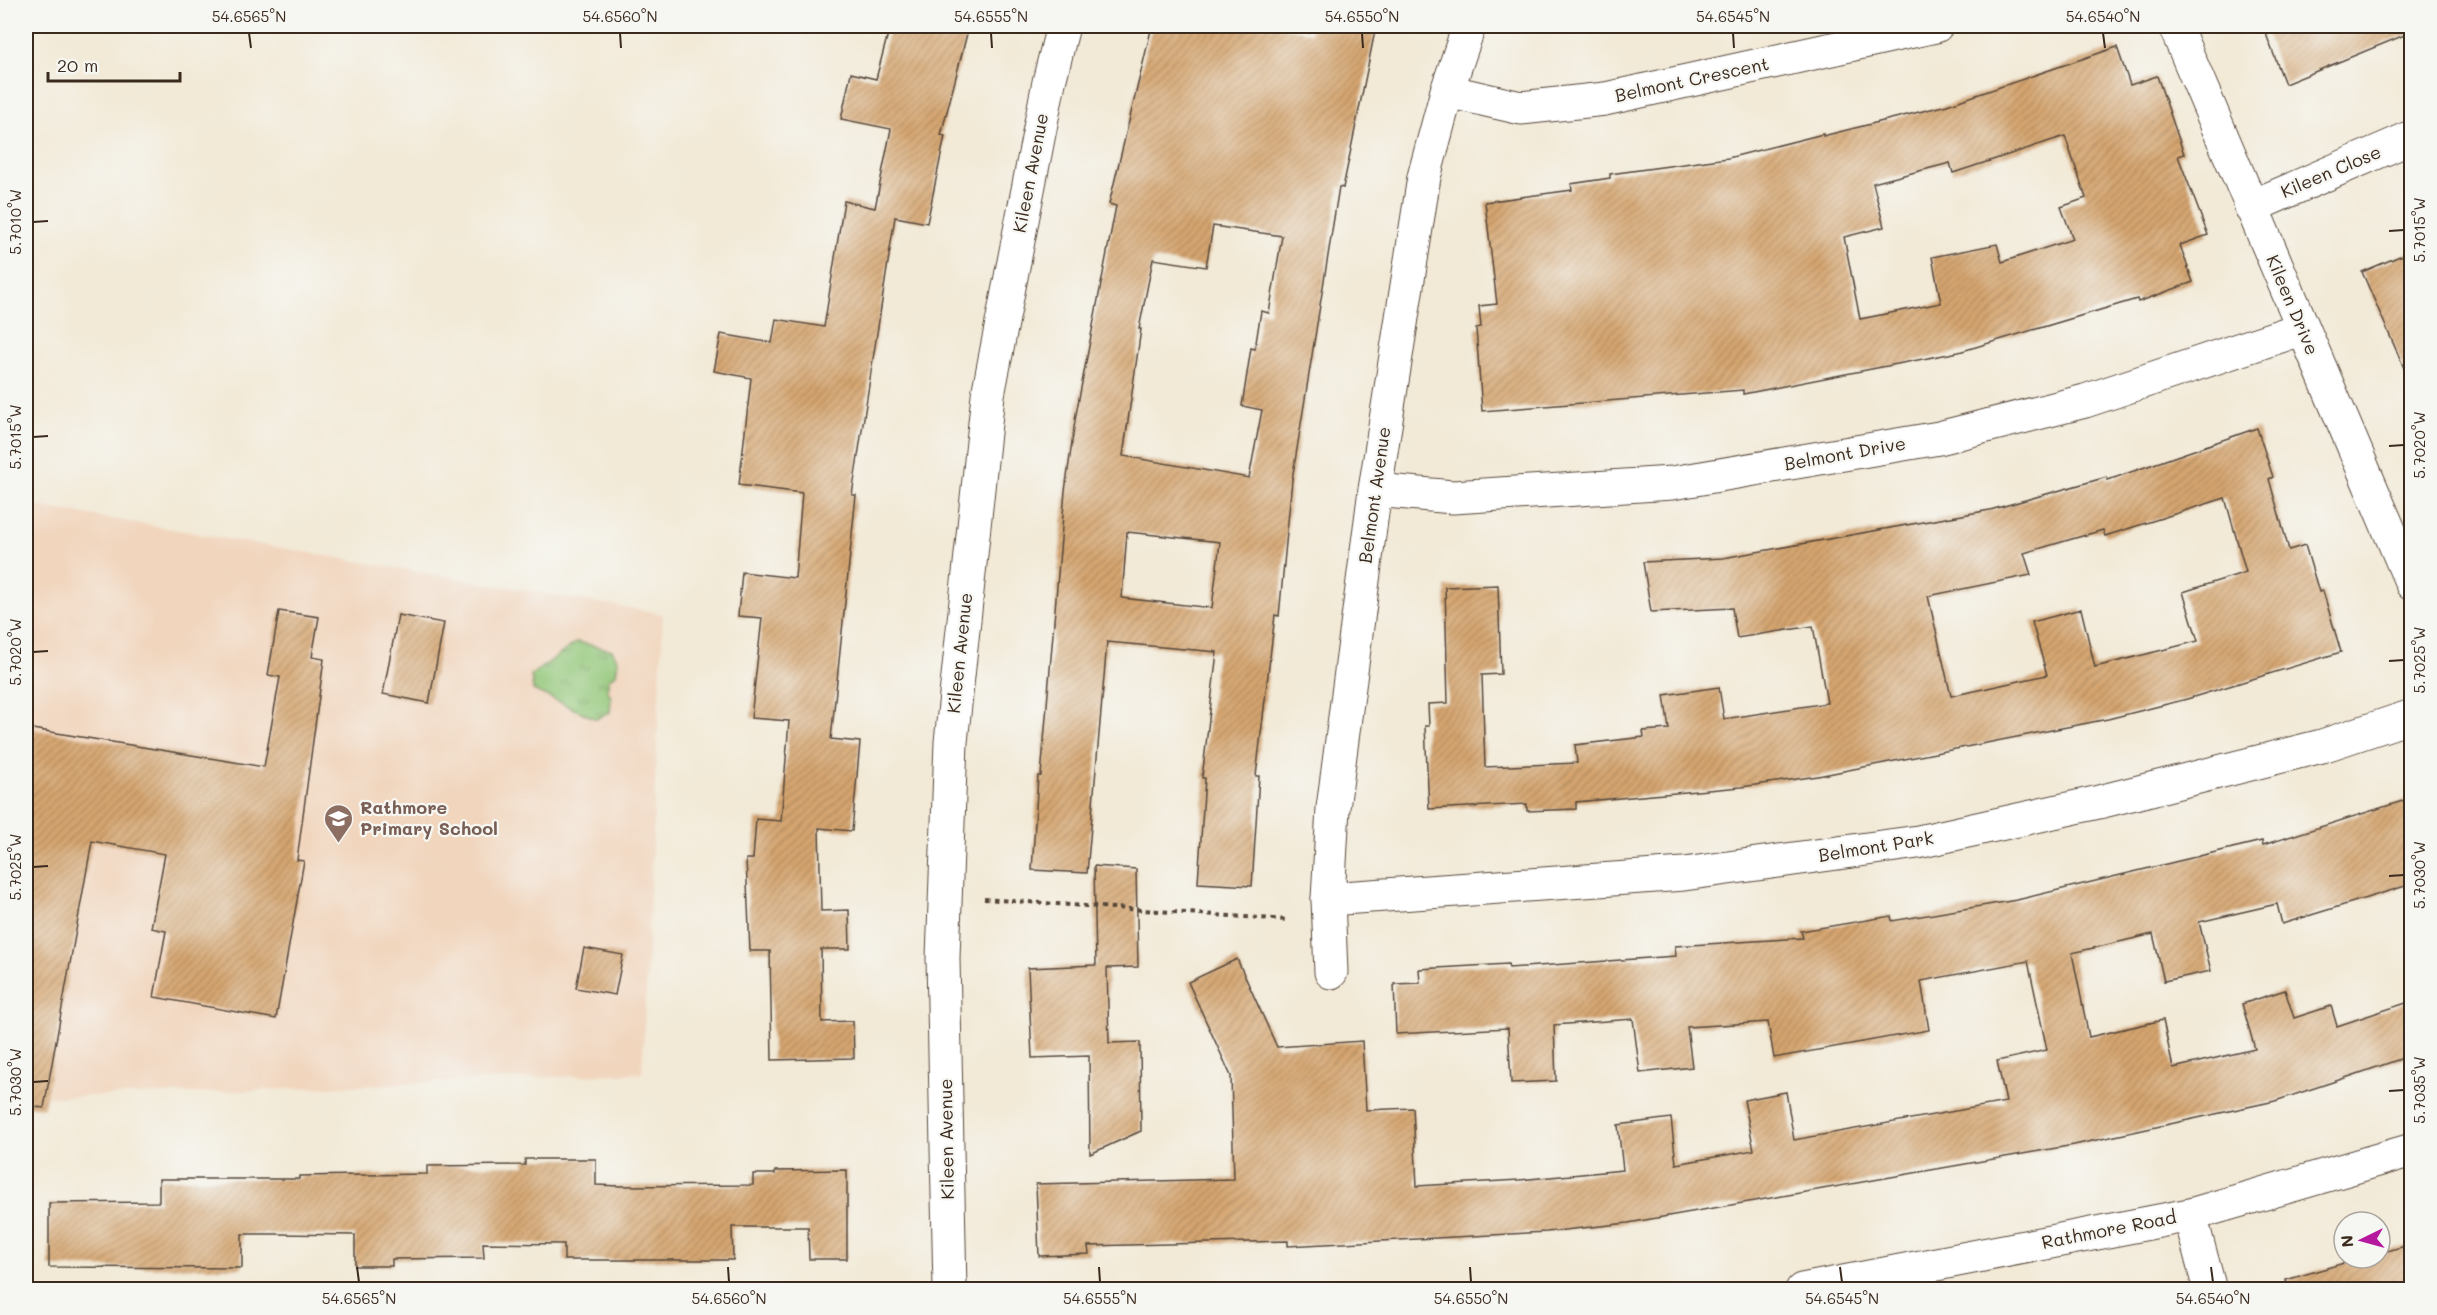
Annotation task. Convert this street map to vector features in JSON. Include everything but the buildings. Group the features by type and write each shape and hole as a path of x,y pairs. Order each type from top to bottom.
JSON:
{"street":[{"name":"Kileen Avenue","path":"950,1290 943,958 951,742 988,395 1048,81 1063,26"},
{"name":"Belmont Avenue","path":"1331,972 1328,910 1333,808 1375,490 1424,177 1447,91 1469,26"},
{"name":"Belmont Crescent","path":"1447,91 1521,108 1605,99 1936,26"},
{"name":"Kileen Drive","path":"2175,26 2301,329 2412,584"},
{"name":"Kileen Close","path":"2251,207 2412,137"},
{"name":"Belmont Drive","path":"1375,490 1453,497 1672,483 1939,438 2085,402 2301,329"},
{"name":"Belmont Park","path":"1328,910 1684,874 1917,842 2099,802 2311,749 2412,716"},
{"name":"Rathmore Road","path":"1807,1289 2190,1215 2412,1150"},
{"path":"2190,1215 2210,1290"}],"path":[{"path":"945,896 1328,910"}],"shaded area":[{"name":"Rathmore Primary School","path":"26,504 663,614 642,1073 199,1093 26,1098"}],"green space":[{"path":"577,642 612,650 618,661 616,674 609,679 607,690 611,697 610,712 596,719 533,690 531,675"}],"place":[{"name":"Rathmore Primary School","path":"339,844"}]}
